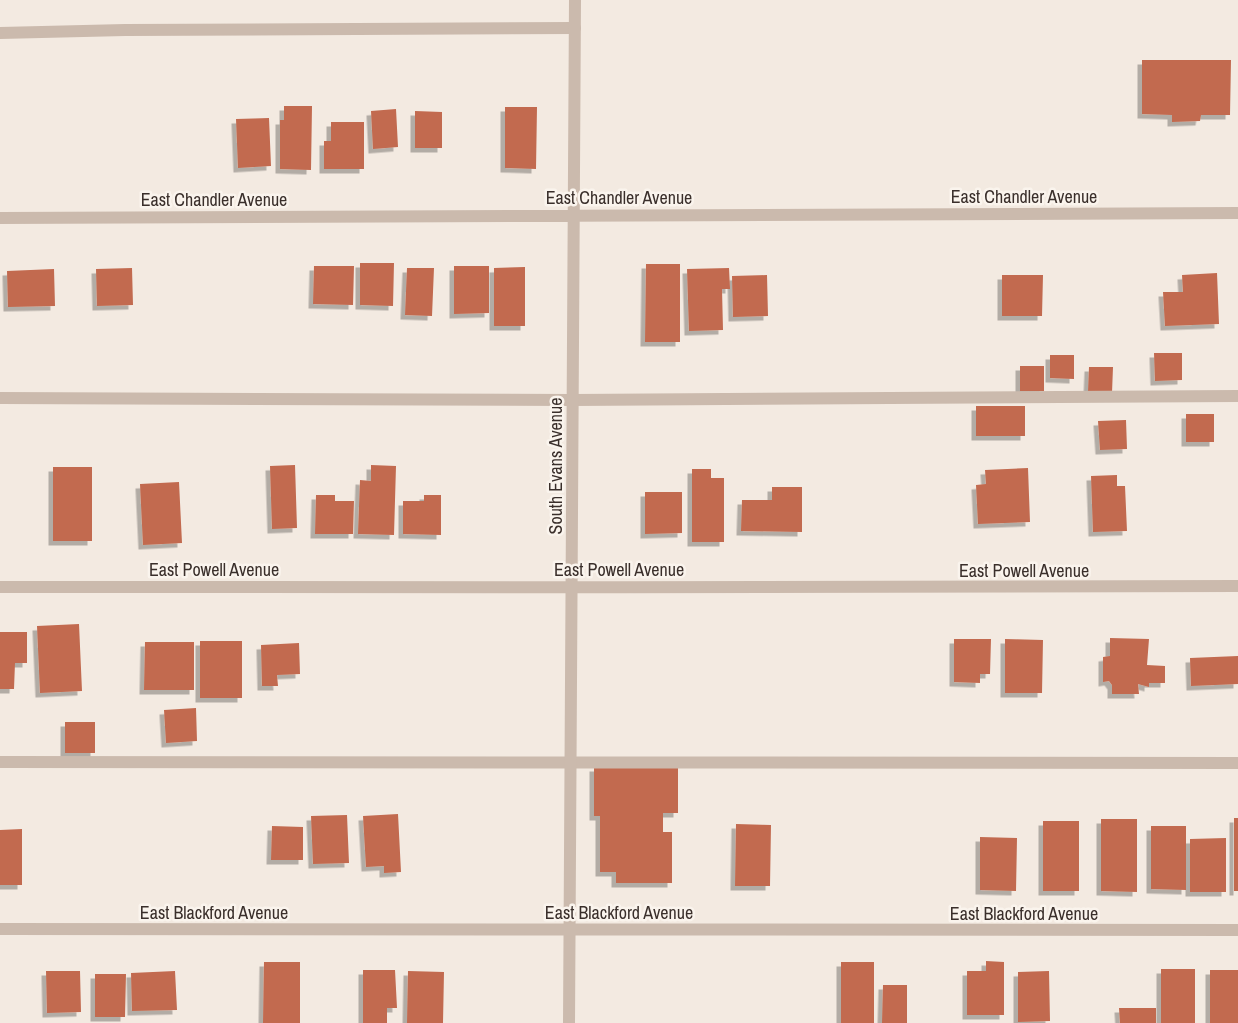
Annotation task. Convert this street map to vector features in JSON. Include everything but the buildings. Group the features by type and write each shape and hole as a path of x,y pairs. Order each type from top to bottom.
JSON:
{"street":[{"name":"South Evans Avenue","path":"569,1023 575,0"},
{"path":"0,32 575,28"},
{"name":"East Chandler Avenue","path":"0,218 574,214 1238,213"},
{"path":"0,398 572,400 1238,396"},
{"name":"East Powell Avenue","path":"0,587 314,586 467,588 572,586 1050,588 1238,586"},
{"path":"0,762 1238,763"},
{"name":"East Blackford Avenue","path":"0,929 1238,930"}]}
